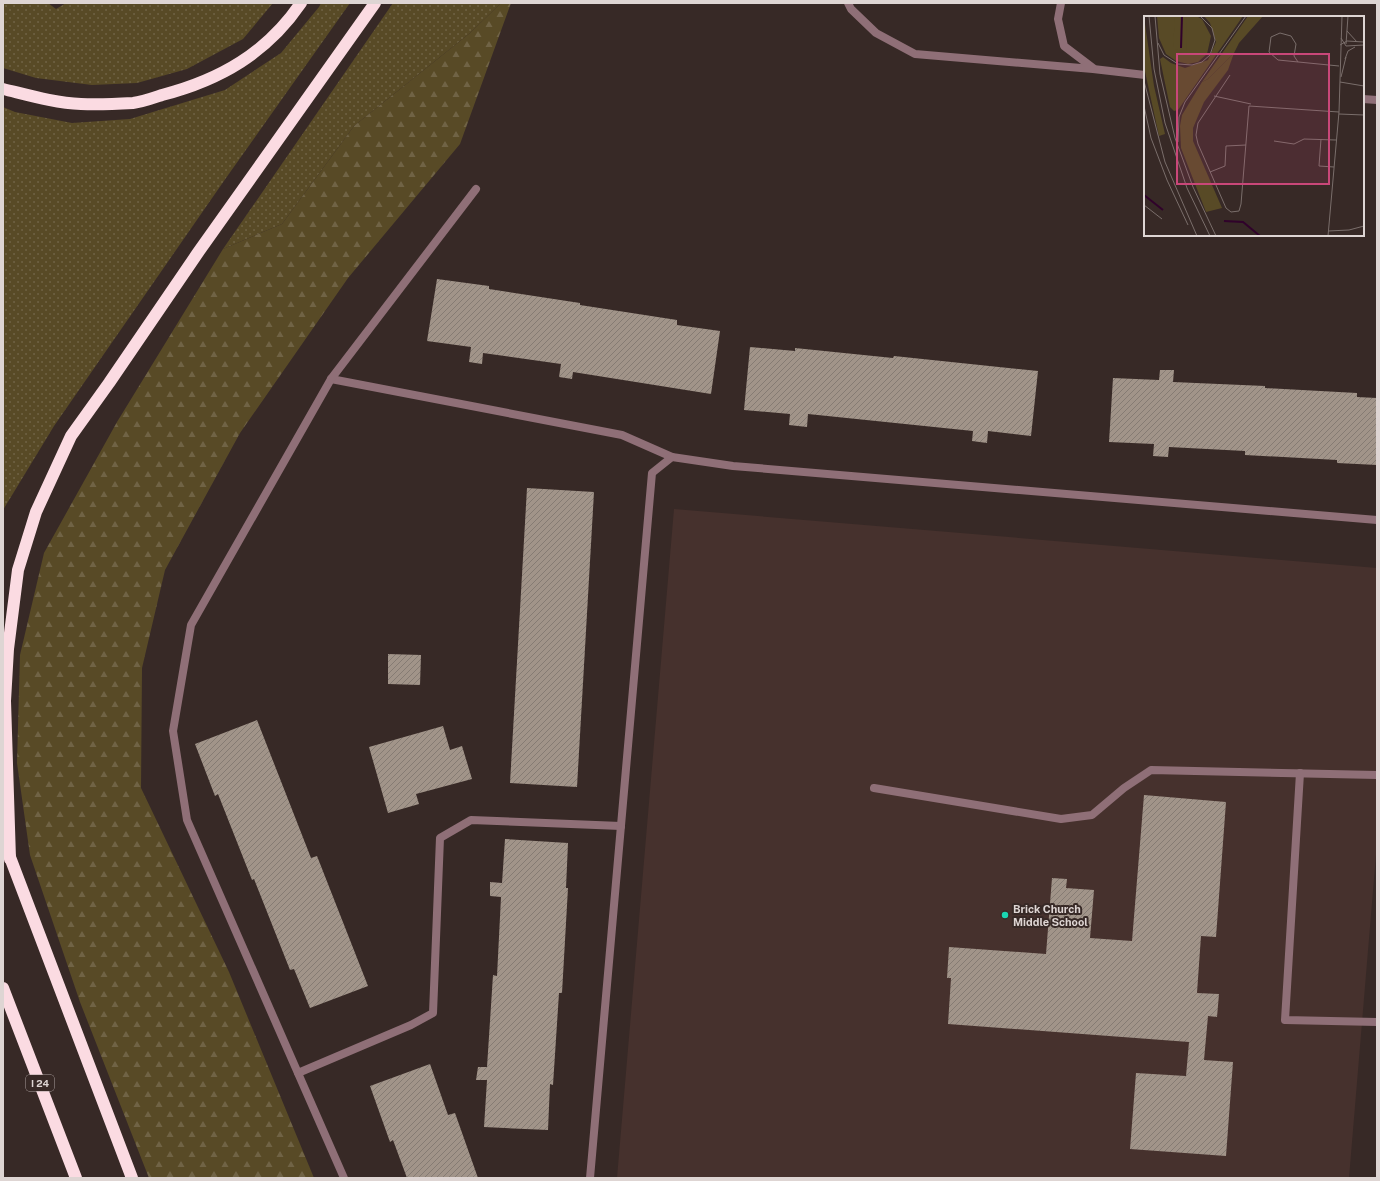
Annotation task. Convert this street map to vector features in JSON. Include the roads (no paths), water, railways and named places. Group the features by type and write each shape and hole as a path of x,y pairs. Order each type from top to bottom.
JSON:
{"highway":[{"path":"3,89 43,99 80,104 134,103 185,89 220,75 250,56 277,33 301,3"},
{"path":"10,859 5,701 8,649 18,570 36,512 71,436 197,254 375,3"},
{"path":"3,838 132,1178"},
{"name":"I 24","path":"3,988 76,1178"}],"lane":[{"path":"848,3 876,33 915,54 1093,69 1144,75"},
{"path":"1062,3 1058,19 1064,46 1093,69"},
{"path":"1364,99 1377,100"},
{"path":"344,1178 186,820 172,731 191,626 331,379 476,189"},
{"path":"331,379 622,435 672,456 733,466 1377,520"},
{"path":"590,1178 652,473 672,456"},
{"path":"874,788 1061,819 1092,815 1124,788 1151,770 1377,775"},
{"path":"1300,773 1285,1020 1377,1022"},
{"path":"298,1073 411,1026 433,1013 440,838 471,820 621,826"}],"place":[{"name":"Brick Church Middle School","path":"1005,915"}]}
